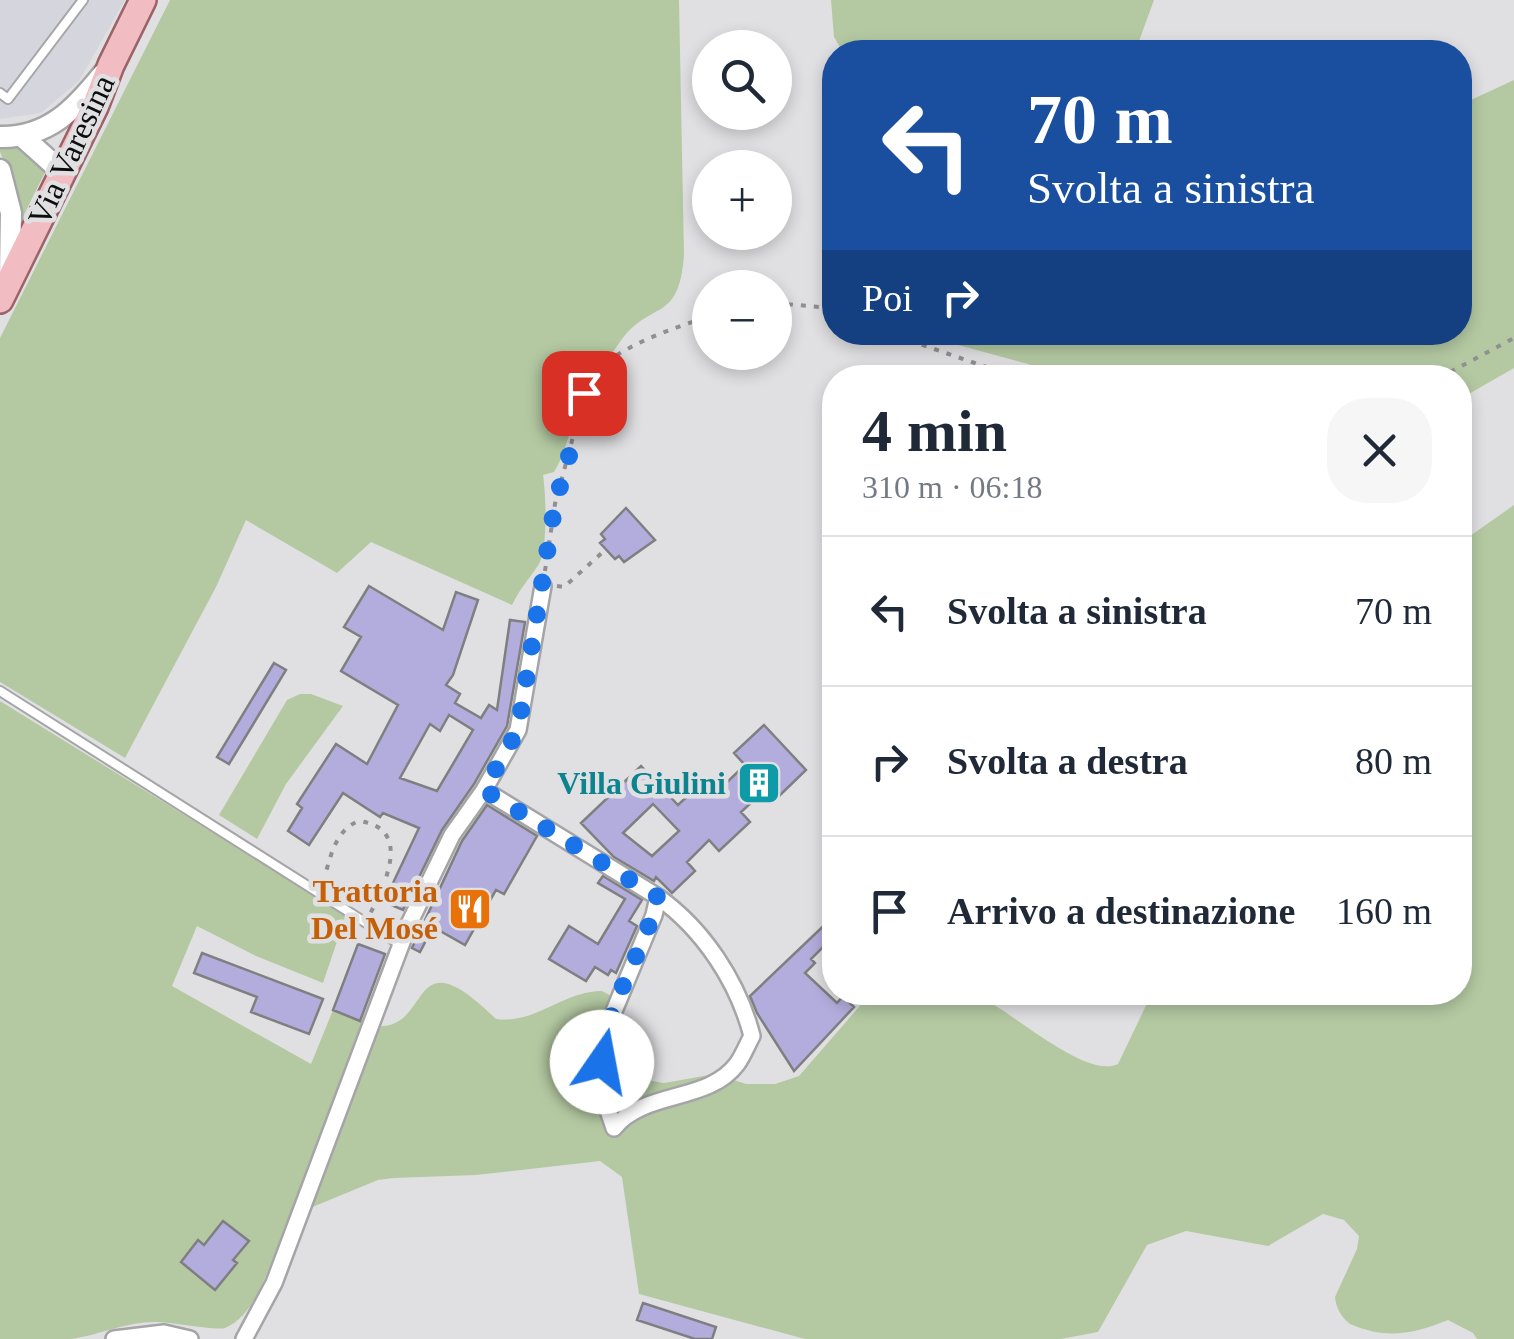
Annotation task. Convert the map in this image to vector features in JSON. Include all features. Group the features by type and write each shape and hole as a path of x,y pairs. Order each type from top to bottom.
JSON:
{"main road":[{"name":"Via Varesina","path":"5,290 144,0"}],"street":[{"path":"0,137 24,138 71,112 110,65"},
{"path":"24,138 63,173"},
{"path":"0,170 11,213 5,290"},
{"path":"244,1339 274,1284 401,945 452,835 484,790 518,730 543,586"},
{"path":"484,790 658,897 682,917 711,951 742,999 752,1036 736,1066 708,1086 626,1112 614,1128 601,1090 604,1035 658,897"},
{"path":"114,1339 164,1333 190,1339"}],"lane":[{"path":"0,93 8,99 83,0"},
{"path":"0,691 401,945"}],"path":[{"path":"792,305 822,308"},
{"path":"604,551 564,587 543,586 555,504 588,381 594,372 633,346 692,323"},
{"path":"1464,365 1514,338"},
{"path":"923,345 980,365"},
{"path":"320,893 334,847 348,825 358,821 375,826 389,841 392,857 366,923"}],"shaded area":[{"path":"0,0 125,0 79,81 41,113 0,119"}],"green space":[{"path":"170,0 679,0 684,255 676,292 620,342 587,396 557,467 543,475 546,521 542,556 512,605 371,542 337,573 246,520 216,587 125,758 0,682 0,338"},
{"path":"831,0 1154,0 1139,40 834,37"},
{"path":"1514,80 1514,368 1472,392 1472,365 1032,365 958,345 1472,345 1472,99"},
{"path":"0,144 39,155 49,164 21,221 18,221 12,179"},
{"path":"1514,505 1514,1339 1477,1339 1448,1320 1398,1333 1375,1332 1350,1324 1336,1305 1335,1297 1359,1236 1344,1220 1323,1214 1268,1246 1186,1231 1147,1245 1098,1332 1061,1339 805,1339 639,1294 622,1177 600,1161 476,1175 378,1180 310,1208 375,1026 393,1024 406,1015 434,984 447,984 467,994 496,1019 524,1017 575,996 602,991 615,998 612,1066 631,1077 664,1083 715,1074 746,1084 775,1084 799,1076 861,1005 995,1005 1066,1052 1103,1066 1118,1064 1146,1005 1472,1005 1472,535"},
{"path":"300,694 343,706 286,784 257,839 219,815 287,700"},
{"path":"0,701 346,915 323,983 256,956 197,926 172,986 311,1064 333,1010 370,1024 264,1280 244,1314 225,1328 155,1322 71,1339 0,1339"}],"building":[{"path":"626,508 655,540 624,562 619,556 615,559 600,543 605,539 601,534"},
{"path":"369,586 443,630 456,592 478,600 453,675 446,685 460,694 455,703 481,718 489,705 497,710 510,620 525,622 507,726 442,830 403,910 384,902 419,828 383,813 380,817 343,793 309,845 288,831 302,808 297,804 336,744 367,764 398,705 341,671 361,637 344,627","holes":["449,715 473,730 437,791 400,778 430,724 440,731"]},
{"path":"274,663 286,670 229,764 217,757"},
{"path":"764,725 806,770 776,799 766,789 741,812 750,822 719,851 709,840 687,862 695,871 672,893 656,877 654,881 614,857 581,823 641,766 678,805 707,778 719,790 745,765 734,753","holes":["653,804 679,831 652,856 623,833"]},
{"path":"487,805 537,836 504,894 496,890 465,945 433,927 420,952 412,948 462,841"},
{"path":"603,876 642,900 629,921 637,926 616,973 611,970 608,975 595,967 586,981 549,959 569,926 598,944 625,899 598,883"},
{"path":"822,927 822,948 805,973 822,989 822,1005 854,1007 794,1071 750,996"},
{"path":"358,944 385,954 360,1021 333,1010"},
{"path":"202,953 323,999 309,1034 251,1012 257,997 194,973"},
{"path":"223,1221 249,1241 215,1290 181,1262 198,1240 204,1245"},
{"path":"643,1303 716,1327 712,1339 695,1339 637,1320"}],"place":[{"name":"Villa Giulini","path":"759,783"},
{"name":"Trattoria Del Mosé","path":"470,909"}],"route":[{"path":"584,393 555,504 518,730 484,790 658,897 604,1035 602,1062"}]}
